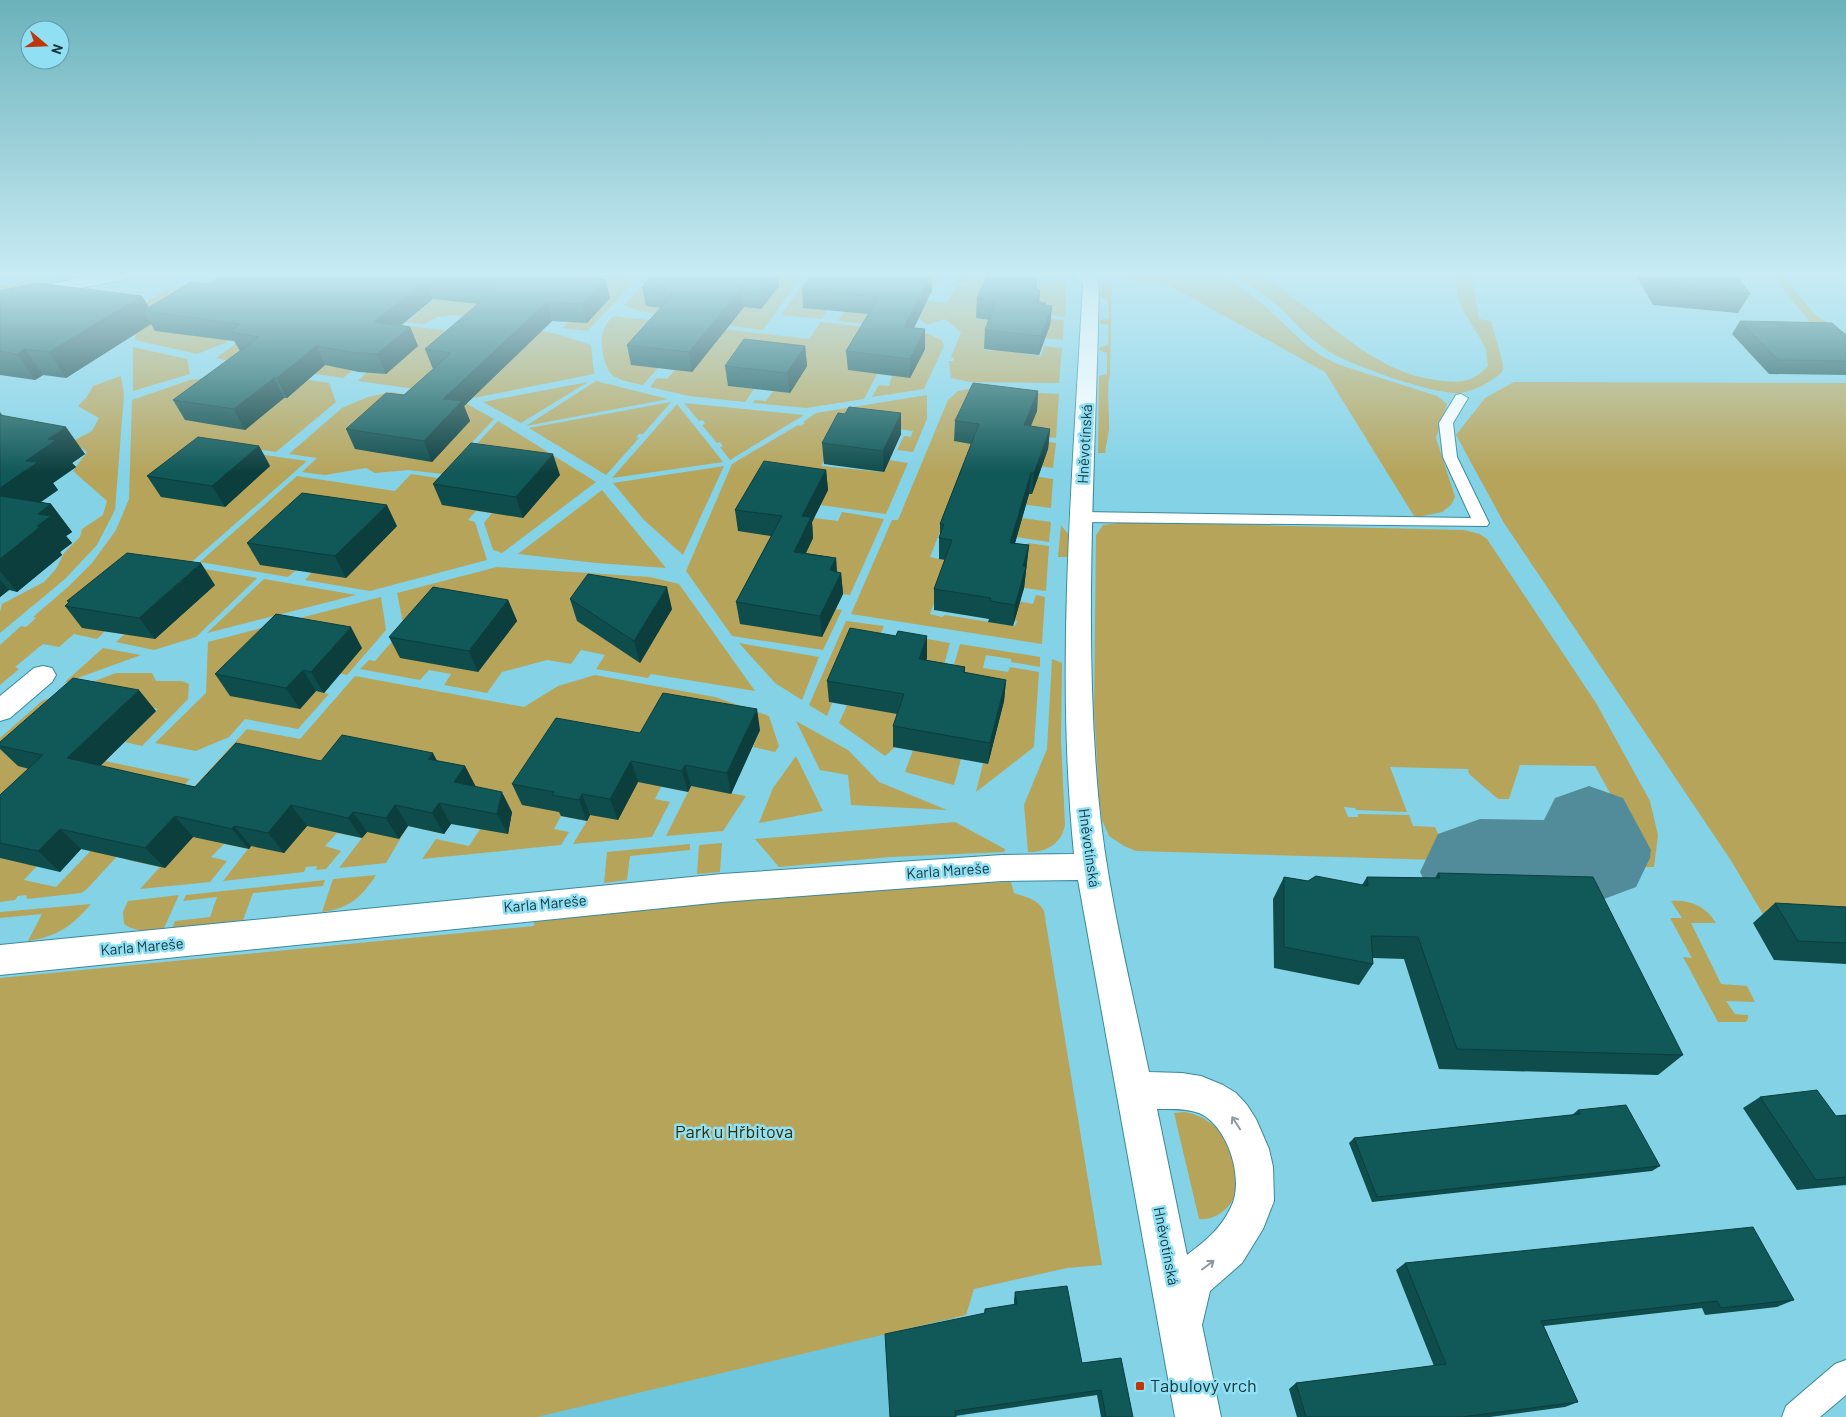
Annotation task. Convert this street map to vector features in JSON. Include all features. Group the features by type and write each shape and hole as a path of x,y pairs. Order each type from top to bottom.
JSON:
{"street":[{"name":"Hněvotínská","path":"1089,341 1082,516 1078,708 1084,818 1091,867 1198,1417"},
{"path":"0,711 43,675"},
{"name":"Karla Mareše","path":"0,960 714,888 1002,868 1091,867"},
{"path":"1134,1090 1179,1091 1210,1098 1230,1115 1245,1137 1254,1160 1255,1186 1250,1213 1236,1237 1219,1257 1203,1268 1195,1278 1181,1323"}],"lane":[{"path":"1082,516 1481,523 1450,457 1446,423 1461,398"},
{"path":"1797,1417 1846,1375"}],"shaded area":[{"path":"952,1296 965,1417 430,1417"}],"green space":[{"path":"140,341 228,341 197,354"},
{"path":"239,341 579,341 591,345 594,374 473,398 442,393 487,378 493,379 523,348 436,392 358,381 368,371 386,374 418,346 327,366 355,368 343,378 263,366 240,351 234,362 216,358"},
{"path":"602,341 942,341 944,346 924,389 872,397 879,385 889,386 892,376 910,378 877,374 864,399 806,408 753,403 755,400 766,401 773,391 790,393 806,366 729,386 754,389 745,402 689,396 650,387 657,378 667,379 675,370 692,372 632,364 658,368 643,385 627,382 612,375 605,362"},
{"path":"957,341 987,341 984,350 991,351 992,349 1041,356 1044,346 1062,348 1059,383 970,382 951,378 949,361 953,361 954,358 951,357"},
{"path":"1108,341 1111,341 1108,386 1109,432 1105,453 1098,453 1099,376 1107,374 1107,353 1099,350 1100,347 1108,345"},
{"path":"1270,341 1302,341 1321,356 1340,365 1437,396 1447,404 1436,438 1455,497 1451,505 1442,512 1418,517 1414,516 1325,372"},
{"path":"1315,341 1350,341 1396,369 1415,376 1458,382 1476,376 1488,366 1486,350 1482,341 1497,341 1503,364 1502,372 1481,386 1469,391 1458,393 1446,392 1411,384 1372,371 1339,357"},
{"path":"133,347 187,359 190,374 133,391"},
{"path":"250,371 329,383 336,402 276,452 249,448 258,454 307,461 187,566 257,578 196,637 154,650 116,642 127,632 108,628 97,639 74,634 59,647 43,644 15,667 19,669 0,685 0,645 21,626 26,627 36,618 33,617 69,586 92,563 116,530 129,499 132,400 190,380"},
{"path":"121,376 124,394 115,510 97,545 65,579 0,633 2,604 44,582 56,569 64,553 80,537 82,529 103,515 107,501 73,471 87,452 73,441 92,431 99,418 78,406 86,398 93,386"},
{"path":"596,381 668,399 526,426"},
{"path":"588,382 521,423 483,402"},
{"path":"1514,382 1846,383 1846,923 1764,916 1730,859 1504,523 1456,435 1485,398"},
{"path":"969,389 1059,394 1056,438 1039,436 955,441 978,444 1033,476 1053,479 1051,508 1012,503 943,524 930,557 949,561 930,614 1015,626 1017,621 1012,620 1017,601 1033,604 1036,595 1045,597 1042,644 851,614 892,520 898,520 948,400 958,391"},
{"path":"391,392 467,404 494,419 442,474 408,470 375,473 366,468 325,475 302,472 317,458 289,454 342,408 368,397"},
{"path":"927,395 927,419 913,452 897,450 904,436 911,437 913,431 845,422 821,466 883,472 889,460 908,463 886,514 820,505 814,518 838,521 842,512 884,519 850,595 842,594 836,609 842,610 823,650 732,636 686,571 732,464 798,425 801,426 805,423 803,422 816,413"},
{"path":"671,402 643,434 639,434 636,437 639,438 606,475 529,428"},
{"path":"684,403 804,415 730,460 720,447 723,446 720,442 717,443 702,425 705,424 703,420 699,421"},
{"path":"677,404 723,462 612,478"},
{"path":"498,421 596,482 502,553 493,550 484,523 492,513 476,511 468,520 475,522 487,560 370,591 305,580 312,572 296,570 288,577 200,562 297,476 395,491 411,474 444,479"},
{"path":"1021,438 1056,443 1053,468 1039,466 1043,453 1047,453 1048,449 1026,447"},
{"path":"724,466 683,555 644,520 613,483"},
{"path":"602,490 666,568 596,563 518,554"},
{"path":"1015,517 1051,522 1049,542 1010,536"},
{"path":"1126,522 1464,530 1480,534 1487,539 1596,703 1650,801 1658,835 1654,867 1627,867 1605,826 1628,826 1595,766 1520,765 1509,799 1498,799 1469,774 1468,769 1390,767 1407,812 1356,810 1355,808 1344,807 1348,817 1358,817 1358,814 1409,815 1413,826 1435,827 1443,845 1439,860 1136,851 1124,846 1109,836 1102,820 1094,709 1096,535 1103,525"},
{"path":"1061,525 1068,534 1069,557 1058,557"},
{"path":"1028,543 1049,546 1046,591 1017,587"},
{"path":"497,567 650,577 679,584 755,691 651,674 648,678 596,669 605,655 581,650 571,664 547,660 502,672 487,693 444,685 451,674 429,670 420,680 360,669 369,660 375,661 404,628 397,593"},
{"path":"264,579 356,595 207,633"},
{"path":"381,597 386,630 347,675 333,672 316,691 329,694 298,729 245,719 229,737 196,751 155,743 206,693 208,642"},
{"path":"846,621 884,626 876,644 851,650 829,702 832,703 827,716 809,705"},
{"path":"906,635 950,643 939,684"},
{"path":"739,643 819,657 802,700 775,683"},
{"path":"960,644 1040,657 1040,667 1011,662 1011,659 986,655 983,668 1008,672 1010,667 1039,672 1034,747 976,792 983,763 988,764 951,675"},
{"path":"103,648 141,655 64,683"},
{"path":"1052,659 1062,663 1061,740 1065,825 1057,842 1052,846 1041,851 1028,852 1024,805 1047,749"},
{"path":"116,673 152,673 156,681 182,681 189,684 188,699 142,746 125,742 158,709 147,706 64,776 0,837 0,738 42,701"},
{"path":"595,675 715,697 769,716 779,746 775,752 753,747 760,730 647,755 522,804 545,809 641,776 664,781 655,799 670,802 652,837 573,844 587,821 561,816 554,829 569,832 561,845 422,859 436,839 469,846 504,793 476,787 444,834 408,826 386,863 339,868 362,838 337,833 325,846 341,851 326,869 316,870 317,866 306,867 304,872 223,881 248,849 224,844 211,857 227,861 210,882 140,889 160,867 127,860 247,729 300,739 355,676 524,707 558,686"},
{"path":"847,705 904,715 893,747 895,747 885,756 839,723"},
{"path":"796,721 848,750 879,782 947,810 851,805 848,775 820,770"},
{"path":"913,750 961,759 954,785 905,772"},
{"path":"796,756 823,811 759,823 773,788"},
{"path":"105,761 190,779 152,819 87,779"},
{"path":"691,786 746,796 723,831 666,836"},
{"path":"955,822 1005,849 1004,852 890,857 779,867 755,839"},
{"path":"1515,824 1572,825 1580,841 1575,848 1485,847 1473,839 1468,828 1502,828 1507,834 1520,835"},
{"path":"143,828 87,889 81,893 27,899 26,895 18,896 15,900 0,902 0,858 37,866 24,880 56,887 103,838"},
{"path":"722,843 720,872 697,874 699,845"},
{"path":"690,844 690,850 630,856 627,880 604,883 607,852"},
{"path":"376,875 354,901 339,908 322,912 333,879"},
{"path":"325,880 323,886 253,893 243,920 172,928 175,921 210,917 217,897 183,901 186,895"},
{"name":"Park u Hřbitova","path":"1011,882 1014,893 1035,901 1044,911 1102,1265 1067,1268 974,1289 966,1315 537,1417 0,1417 0,978 534,926 535,918 930,885"},
{"path":"179,895 164,928 138,930 124,924 123,912 128,901"},
{"path":"1671,901 1685,901 1697,905 1703,908 1716,923 1691,923 1721,984 1747,986 1755,1002 1726,1001 1735,1014 1748,1015 1746,1022 1718,1022 1683,957 1692,958 1670,918 1682,918"},
{"path":"91,904 77,919 63,929 48,936 28,941 42,914 0,918 0,912"},
{"path":"1185,1112 1201,1117 1220,1131 1230,1144 1235,1155 1236,1194 1229,1206 1218,1214 1206,1219 1199,1219 1174,1113"}],"building":[{"path":"0,341 67,341 49,352 25,349 17,354 0,351"},
{"path":"253,341 393,341 377,354 350,352 316,346 277,378 274,378 234,409 173,400"},
{"path":"434,341 505,341 443,399 462,401 424,441 346,429 386,393 404,395 451,353 425,349"},
{"path":"631,341 698,341 689,352 627,345"},
{"path":"743,341 763,341 805,346 787,373 725,366"},
{"path":"852,341 919,341 910,359 846,351"},
{"path":"1760,341 1846,341 1846,361 1778,360"},
{"path":"973,383 1038,391 1024,425 1050,429 1034,473 1031,473 1010,543 1029,545 1023,566 1026,567 1015,605 990,601 991,598 934,589 952,540 939,538 944,524 940,524 979,424 955,421"},
{"path":"849,407 901,413 883,451 822,443 838,413 845,414"},
{"path":"0,415 66,427 48,439 56,440 26,461 38,462 0,488"},
{"path":"198,437 259,446 212,486 147,476"},
{"path":"471,443 553,454 516,497 433,484"},
{"path":"764,461 826,470 802,516 811,517 794,552 836,558 830,570 841,573 820,616 736,602 782,516 735,510"},
{"path":"302,493 387,505 335,556 247,543"},
{"path":"0,496 51,504 38,514 51,516 0,559"},
{"path":"127,553 201,563 139,618 65,606 70,601 67,601"},
{"path":"588,574 667,587 634,641 570,599"},
{"path":"433,587 508,600 469,651 389,637"},
{"path":"276,614 351,627 311,672 303,670 286,688 215,674"},
{"path":"850,628 896,636 898,631 927,636 919,659 965,667 963,672 1006,680 990,743 893,726 904,694 827,681"},
{"path":"73,678 139,690 67,758 195,787 236,743 321,761 342,735 433,753 428,759 465,766 454,782 502,792 497,814 439,803 432,813 395,805 386,818 353,812 348,818 291,805 268,833 234,826 232,829 175,816 145,848 60,829 38,851 0,843 0,795 43,755 0,746 0,742"},
{"path":"663,693 757,709 727,773 685,765 682,771 631,761 610,799 582,794 579,800 552,795 554,792 512,784 556,718 640,733"},
{"path":"1438,873 1593,877 1683,1055 1457,1049 1418,937 1371,936 1373,964 1284,947 1284,877 1308,881 1316,876 1368,886 1367,877 1440,878"},
{"path":"1775,903 1846,907 1846,943 1798,941"},
{"path":"1817,1090 1836,1116 1846,1115 1846,1177 1816,1180 1760,1097"},
{"path":"1626,1105 1660,1166 1377,1197 1354,1138 1580,1114 1578,1110"},
{"path":"1753,1227 1794,1300 1721,1308 1717,1301 1541,1321 1578,1402 1461,1417 1306,1417 1296,1383 1446,1364 1405,1263"},
{"path":"1067,1286 1082,1363 1121,1358 1133,1417 1106,1417 1101,1390 955,1411 956,1417 890,1417 885,1334 985,1313 985,1309 1017,1304 1015,1292"}],"taxiway":[{"path":"1470,872 1473,863 1480,860 1596,861 1601,858 1602,850 1589,825"}],"place":[{"name":"Tabulový vrch","path":"1140,1386"}]}
